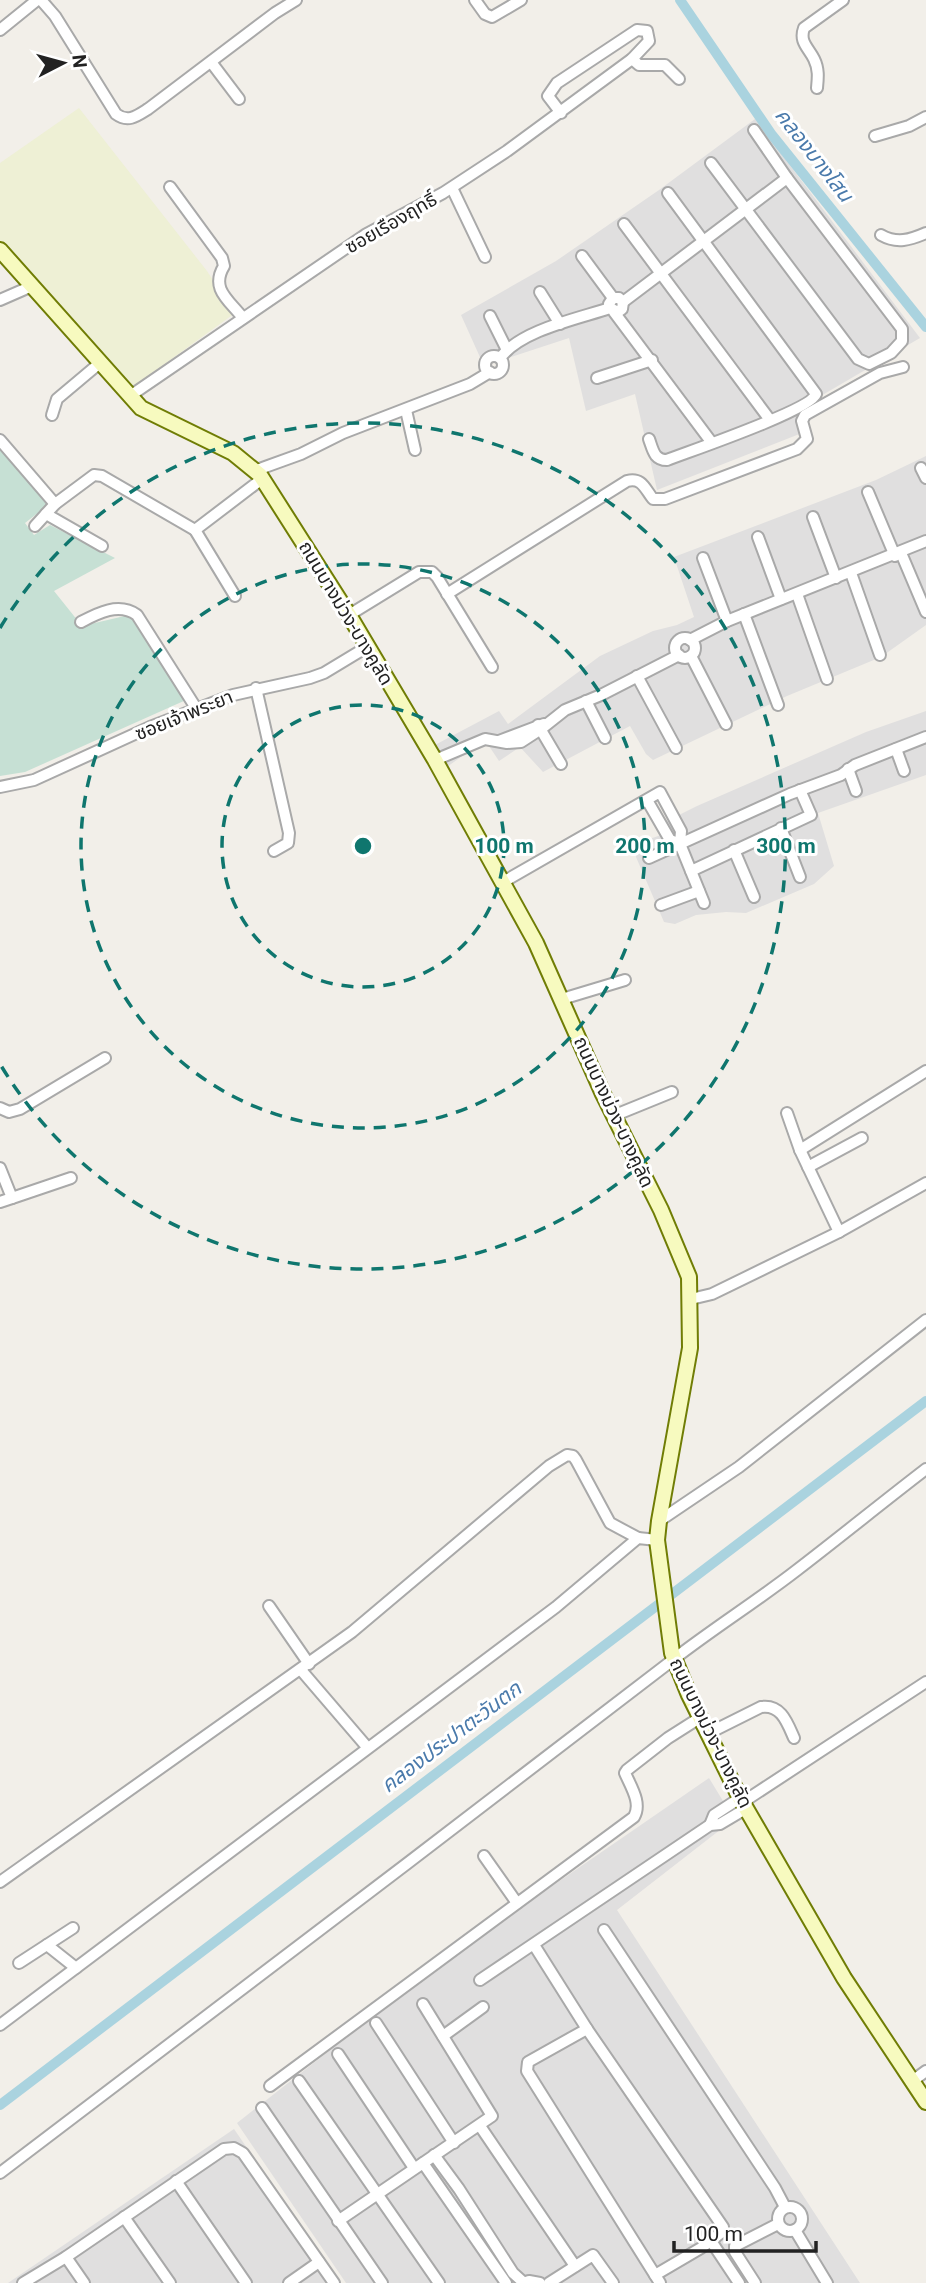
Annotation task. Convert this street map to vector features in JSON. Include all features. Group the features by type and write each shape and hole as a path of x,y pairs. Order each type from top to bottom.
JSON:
{"street":[{"path":"0,30 39,0 55,16 121,117 133,118 293,1"},
{"path":"475,0 485,14 492,17 521,0"},
{"path":"817,88 817,70 802,39 802,33 804,28 843,0"},
{"name":"ซอยเรืองฤทธิ์","path":"130,396 365,235 452,188 561,113 647,45 650,36 647,31 637,30 557,83 548,96 561,113"},
{"path":"632,59 644,66 665,65 679,79"},
{"path":"211,62 239,99"},
{"path":"875,136 909,126 926,117"},
{"path":"711,163 858,359 869,364 891,353 902,341 902,330 754,130"},
{"path":"195,530 258,475 343,433 470,384 490,372 486,361 492,356 503,354 561,324 615,305 661,274 702,240 787,178"},
{"path":"170,187 222,258 224,266 218,275 219,287 243,318"},
{"path":"452,188 485,257"},
{"path":"649,439 656,456 663,460 770,420 815,398 815,390 668,193"},
{"path":"624,224 770,420"},
{"path":"881,235 898,241 926,233"},
{"name":"ถนนบางม่วง-บางคูลัด","path":"0,250 141,408 233,453 258,475 349,615 435,760 536,943 613,1116 690,1277 690,1348 659,1521 657,1547 673,1656 744,1803 844,1978 920,2090"},
{"path":"582,256 712,443"},
{"path":"0,300 32,286"},
{"path":"540,292 561,324"},
{"path":"490,316 503,354"},
{"path":"597,378 652,360"},
{"path":"52,415 57,399 101,362"},
{"path":"447,594 627,481 637,480 653,499 665,499 797,449 807,439 802,421 805,415 880,373 902,368"},
{"path":"406,410 415,450"},
{"path":"0,440 55,504"},
{"path":"35,526 55,504 94,475 102,476 195,530 235,596"},
{"path":"868,492 926,612"},
{"path":"46,514 102,546"},
{"path":"814,517 836,578"},
{"path":"758,537 781,599"},
{"path":"690,640 695,648 691,656 684,658 678,655 678,642 684,639 690,640 727,621 926,541"},
{"path":"702,558 727,621"},
{"path":"349,615 419,572 425,571 437,577 492,667"},
{"path":"850,573 880,655"},
{"path":"797,594 827,679"},
{"path":"81,622 111,609 131,611 137,615 196,708"},
{"path":"744,614 778,705"},
{"name":"ซอยเจ้าพระยา","path":"0,787 34,780 196,708 256,688 324,673 367,648"},
{"path":"435,760 485,739 507,743 521,742 565,710 678,655"},
{"path":"691,656 726,724"},
{"path":"638,676 676,748"},
{"path":"256,688 289,833 288,843 274,850"},
{"path":"586,701 605,738"},
{"path":"542,726 561,764"},
{"path":"649,858 926,737"},
{"path":"896,749 904,771"},
{"path":"848,769 856,790"},
{"path":"691,871 811,815 800,790"},
{"path":"503,882 660,792 681,831 680,844 704,903"},
{"path":"647,800 670,840 680,844"},
{"path":"781,828 800,877"},
{"path":"734,850 754,897"},
{"path":"661,905 699,891"},
{"path":"562,999 625,980"},
{"path":"0,1108 9,1112 20,1109 105,1058"},
{"path":"800,1150 926,1071"},
{"path":"613,1116 672,1092"},
{"path":"787,1113 800,1150 839,1232"},
{"path":"808,1167 862,1138"},
{"path":"0,1168 12,1198"},
{"path":"0,1202 71,1178"},
{"path":"691,1299 712,1294 839,1232 926,1183"},
{"path":"659,1521 739,1467 926,1320"},
{"path":"0,1882 352,1632 549,1466 567,1455 576,1460 610,1523 657,1547"},
{"path":"0,2174 459,1826 673,1656 795,1572 926,1469"},
{"path":"0,2025 556,1607 638,1538"},
{"path":"269,1606 305,1667 367,1747"},
{"path":"480,1980 710,1825 720,1824 744,1803 926,1682"},
{"path":"709,1733 761,1707 770,1706 779,1711 794,1738"},
{"path":"271,2086 634,1817 638,1810 625,1773 627,1770 668,1738 701,1717"},
{"path":"485,1856 517,1903"},
{"path":"19,1963 73,1928"},
{"path":"604,1930 785,2207"},
{"path":"47,1945 76,1968"},
{"path":"534,1945 587,2029 723,2227 722,2232 711,2241 657,2279 526,2068 528,2062 587,2029"},
{"path":"338,2221 490,2119 492,2113 423,2004"},
{"path":"443,2036 482,2007"},
{"path":"376,2023 454,2143"},
{"path":"338,2054 506,2283"},
{"path":"920,2090 926,2071"},
{"path":"299,2081 439,2283"},
{"path":"262,2108 382,2283"},
{"path":"480,2126 575,2266"},
{"path":"23,2283 66,2257 224,2149 240,2150 334,2283"},
{"path":"434,2155 513,2273 524,2283 540,2283"},
{"path":"176,2181 246,2283"},
{"path":"785,2207 795,2207 802,2214 801,2224 794,2230 785,2231 778,2224 778,2214 785,2207"},
{"path":"124,2217 170,2283"},
{"path":"755,2283 735,2252 735,2246 778,2224"},
{"path":"471,2234 482,2227"},
{"path":"794,2230 827,2283"},
{"path":"711,2241 739,2283"},
{"path":"549,2283 590,2255 594,2255 613,2283"},
{"path":"66,2257 83,2283"},
{"path":"289,2283 319,2262"}],"shaded area":[{"path":"755,119 920,338 795,411 802,433 657,490 635,394 586,411 569,338 484,366 461,315 556,261"},
{"path":"926,456 926,625 881,657 787,696 653,760 646,754 630,726 543,772 520,747 499,761 485,740 444,769 433,746 499,711 508,724 600,656 653,631 694,617 674,557 876,480"},
{"path":"926,711 926,775 818,813 834,866 814,884 746,913 696,915 675,924 664,922 636,857 635,844 664,834 659,825 697,806 866,732"},
{"path":"709,1778 734,1819 617,1910 860,2283 346,2283 237,2123 497,1924"},
{"path":"234,2129 340,2283 8,2283"}],"green space":[{"path":"79,108 207,271 235,313 129,390 0,242 0,163"},
{"path":"0,448 48,505 25,523 34,535 50,525 115,558 54,591 82,626 129,615 186,700 25,772 0,776"}],"waterway":[{"name":"คลองบางโสน","path":"680,0 772,135 926,327"},
{"name":"คลองประปาตะวันตก","path":"0,2105 926,1401"}]}
